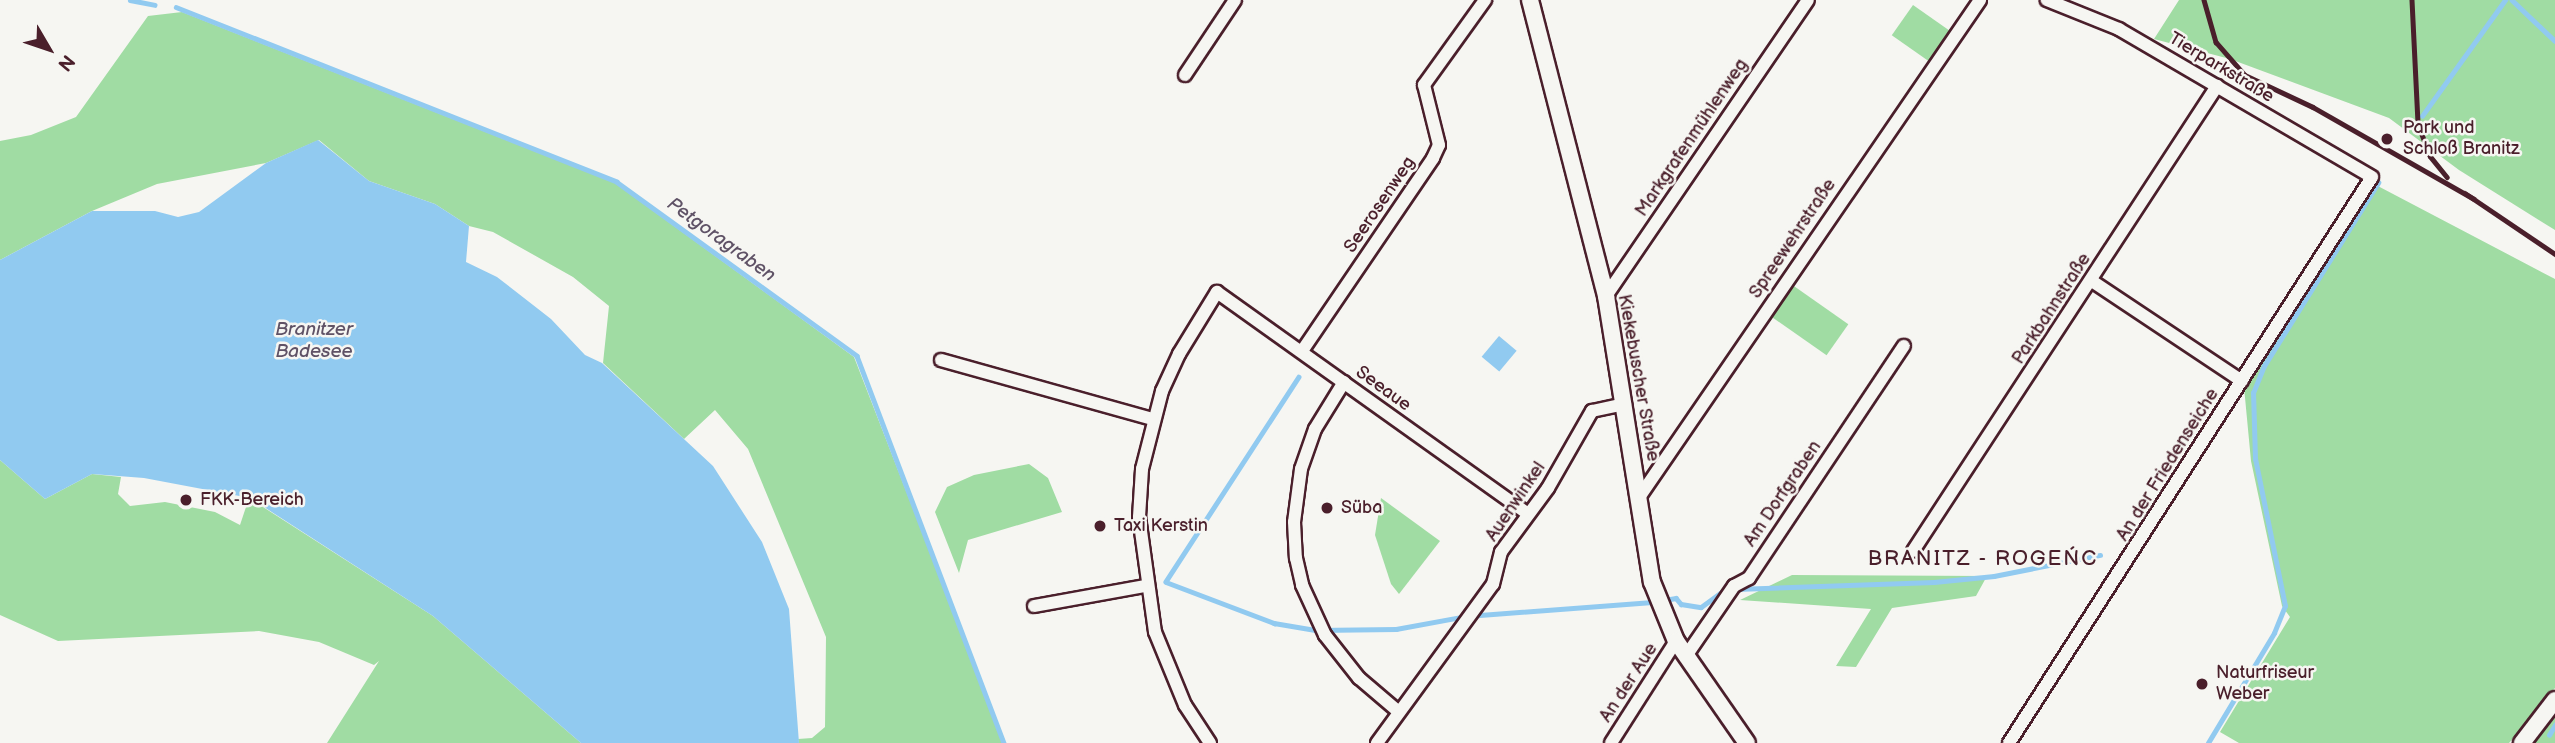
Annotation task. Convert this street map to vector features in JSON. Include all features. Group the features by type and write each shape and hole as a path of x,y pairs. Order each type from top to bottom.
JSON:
{"street":[{"path":"1185,75 1235,0"},
{"name":"Seerosenweg","path":"1302,351 1433,158 1438,145 1424,85 1485,0"},
{"name":"Kiekebuscher Straße","path":"1530,0 1606,296 1652,582 1676,641 1747,743"},
{"name":"Markgrafenmühlenweg","path":"1606,296 1808,0"},
{"name":"Spreewehrstraße","path":"1638,499 1980,0"},
{"name":"Tierparkstraße","path":"2047,0 2119,29 2372,177"},
{"name":"Parkbahnstraße","path":"1913,551 2217,86"},
{"name":"An der Friedenseiche","path":"2009,743 2372,177"},
{"name":"An der Friedenseiche","path":"2092,281 2242,381"},
{"name":"Seeaue","path":"1153,419 1179,354 1217,292 1528,514"},
{"name":"Am Dorfgraben","path":"1686,656 1734,586 1749,578 1904,346"},
{"path":"941,360 1153,419 1142,469 1139,517 1145,586 1169,670 1204,741"},
{"path":"1344,382 1315,429 1296,494 1296,558 1302,585 1322,628 1359,678 1399,712"},
{"name":"Auenwinkel","path":"1377,743 1493,584 1502,552 1548,488 1591,411 1625,404"},
{"path":"1034,606 1145,586"},
{"name":"An der Aue","path":"1611,743 1676,641"},
{"path":"2522,743 2555,700"}],"green space":[{"path":"2179,0 2555,0 2555,230 2459,170 2389,118 2230,59 2154,39"},
{"path":"1913,5 1952,32 1930,62 1892,35"},
{"path":"182,12 615,183 854,357 1004,743 799,743 798,739 812,738 825,727 826,637 748,449 715,410 684,439 603,363 609,306 573,277 493,232 469,226 435,204 369,181 319,140 266,163 157,184 92,211 0,260 0,141 31,135 76,117 148,16"},
{"path":"2374,184 2555,279 2555,688 2509,743 2239,743 2220,732 2290,617 2282,606 2251,461 2244,387"},
{"path":"1791,284 1848,324 1827,355 1769,315"},
{"path":"0,460 45,499 92,474 121,477 118,494 130,506 165,502 215,512 240,525 249,498 433,616 581,743 327,743 379,661 374,665 319,642 259,631 58,641 0,615"},
{"path":"1029,464 1048,478 1062,512 968,540 959,573 935,512 947,487 974,475"},
{"path":"1381,498 1440,541 1399,594 1391,584 1375,535"},
{"path":"1792,575 1987,576 1976,596 1892,608 1856,667 1836,666 1871,609 1740,600"},
{"path":"2555,712 2555,743 2530,743"}],"water":[{"name":"Branitzer Badesee","path":"318,140 369,181 435,204 469,226 466,262 497,277 551,319 585,355 602,363 713,466 762,542 789,609 799,743 581,743 433,616 250,498 144,478 92,474 45,499 0,460 0,260 92,211 155,211 178,217 199,212 266,163"},
{"path":"1499,336 1517,351 1499,371 1482,357"}],"waterway":[{"name":"Petgoragraben","path":"130,0 155,5"},
{"path":"2422,116 2505,0"},
{"path":"2512,0 2555,41"},
{"name":"Petgoragraben","path":"176,7 617,182 857,356 1004,743"},
{"path":"2208,743 2274,633 2285,606 2255,459 2253,393 2264,366 2378,183"},
{"path":"1299,377 1166,582 1274,623 1316,630 1396,629 1467,616 1655,602"},
{"path":"1736,589 1934,582 1994,576 2100,555"},
{"path":"1664,600 1676,598 1681,604 1701,607 1727,588"},
{"path":"2549,735 2555,725"}],"railway":[{"path":"2204,0 2216,42 2245,75 2313,107 2474,199"},
{"path":"2412,0 2418,124 2430,156 2447,177"},
{"path":"2465,193 2555,254"}],"place":[{"name":"Park und Schloß Branitz","path":"2387,139"},
{"name":"FKK-Bereich","path":"186,500"},
{"name":"Süba","path":"1327,508"},
{"name":"Taxi Kerstin","path":"1100,526"},
{"name":"Naturfriseur Weber","path":"2202,684"}],"district":[{"name":"BRANITZ - ROGEŃC","path":"1983,559"}]}
